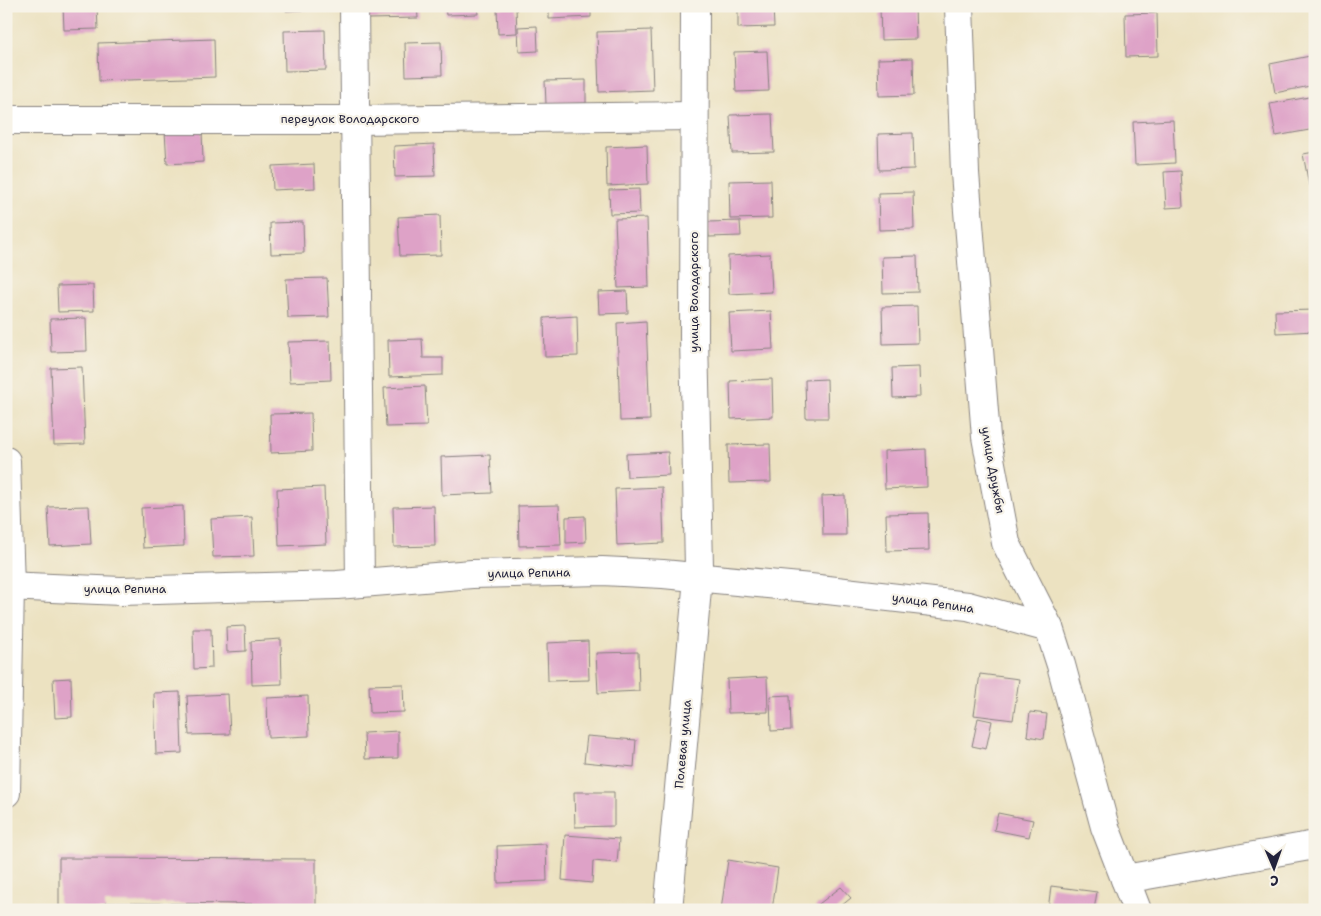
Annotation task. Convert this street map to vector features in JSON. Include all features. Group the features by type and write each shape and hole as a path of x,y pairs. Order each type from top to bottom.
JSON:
{"street":[{"path":"354,6 360,583"},
{"name":"улица Володарского","path":"695,6 694,116 698,577"},
{"name":"улица Дружбы","path":"959,6 965,173 986,437 1006,543 1048,628 1061,665 1105,827 1137,910"},
{"name":"переулок Володарского","path":"6,120 355,120 694,116"},
{"path":"6,461 8,586 6,793"},
{"name":"улица Репина","path":"8,586 121,591 360,583 472,574 602,571 698,577 968,606 1048,628"},
{"name":"Полевая улица","path":"668,910 698,577"},
{"path":"1125,879 1315,844"}],"building":[{"path":"63,6 97,6 98,29 64,30"},
{"path":"286,6 321,6 321,9 286,11"},
{"path":"368,6 417,6 418,18 368,19"},
{"path":"445,6 477,6 478,14 446,15"},
{"path":"549,6 591,6 591,17 549,19"},
{"path":"738,6 773,6 774,27 738,28"},
{"path":"880,6 915,6 916,39 881,40"},
{"path":"497,8 516,8 517,33 498,34"},
{"path":"1157,13 1158,56 1126,57 1125,14"},
{"path":"537,26 538,51 519,52 518,27"},
{"path":"325,30 326,70 285,71 284,31"},
{"path":"651,30 653,90 599,92 597,32"},
{"path":"214,39 215,77 99,81 98,43"},
{"path":"441,42 442,75 406,76 405,43"},
{"path":"767,51 769,91 736,92 734,52"},
{"path":"1315,55 1315,85 1275,93 1270,64"},
{"path":"913,58 914,95 879,96 878,59"},
{"path":"586,80 586,103 546,104 545,81"},
{"path":"1315,96 1315,129 1276,136 1270,104"},
{"path":"772,114 774,152 732,153 730,115"},
{"path":"1173,120 1175,163 1135,165 1133,122"},
{"path":"202,129 203,162 167,164 165,131"},
{"path":"913,133 914,169 879,170 878,134"},
{"path":"434,144 435,176 395,177 394,146"},
{"path":"647,145 648,184 607,186 606,147"},
{"path":"1315,152 1315,184 1309,185 1303,154"},
{"path":"314,164 315,188 273,190 272,166"},
{"path":"1181,171 1183,207 1166,208 1164,172"},
{"path":"771,180 772,218 730,219 729,181"},
{"path":"639,189 640,213 610,214 609,190"},
{"path":"913,192 914,229 879,230 878,193"},
{"path":"440,215 441,255 400,256 398,217"},
{"path":"647,218 649,287 618,288 615,219"},
{"path":"740,221 741,236 709,237 708,222"},
{"path":"303,222 304,253 271,254 270,223"},
{"path":"770,254 772,292 729,294 728,256"},
{"path":"917,256 918,292 883,293 882,257"},
{"path":"327,278 329,317 288,318 286,279"},
{"path":"93,285 94,311 58,312 57,286"},
{"path":"627,291 628,313 599,314 598,292"},
{"path":"917,306 918,343 883,344 882,307"},
{"path":"1315,310 1315,331 1276,333 1275,311"},
{"path":"771,311 773,349 731,351 729,313"},
{"path":"577,316 578,356 545,357 544,318"},
{"path":"86,318 87,351 51,352 50,319"},
{"path":"646,321 650,420 620,421 617,323"},
{"path":"422,339 423,358 443,358 443,375 389,377 388,340"},
{"path":"330,341 331,380 290,382 288,342"},
{"path":"82,367 85,444 54,445 51,368"},
{"path":"919,367 920,397 893,398 892,368"},
{"path":"772,379 773,417 731,419 730,381"},
{"path":"827,379 828,418 806,418 805,380"},
{"path":"425,386 427,426 386,427 384,388"},
{"path":"311,413 312,451 271,453 270,414"},
{"path":"770,444 771,482 729,483 728,445"},
{"path":"926,449 927,487 885,489 884,451"},
{"path":"668,452 669,475 627,477 626,454"},
{"path":"490,455 492,493 442,495 441,457"},
{"path":"324,487 326,544 279,546 277,489"},
{"path":"662,487 664,543 617,545 615,489"},
{"path":"845,495 846,535 823,535 822,496"},
{"path":"559,505 561,545 519,546 518,506"},
{"path":"89,506 91,544 50,546 48,507"},
{"path":"183,506 184,546 143,548 141,508"},
{"path":"434,506 435,546 394,547 393,507"},
{"path":"928,513 929,550 887,551 886,514"},
{"path":"585,516 586,542 566,543 566,517"},
{"path":"252,517 254,556 213,557 211,519"},
{"path":"245,626 246,651 227,652 226,627"},
{"path":"193,629 211,629 212,668 194,669"},
{"path":"281,639 282,684 252,685 251,641"},
{"path":"588,641 589,680 548,681 547,643"},
{"path":"638,652 639,691 598,693 596,653"},
{"path":"980,674 1019,679 1013,720 974,715"},
{"path":"767,677 768,712 728,713 727,679"},
{"path":"71,678 72,717 55,718 53,679"},
{"path":"403,684 404,712 370,713 369,685"},
{"path":"180,692 182,753 156,754 154,693"},
{"path":"228,694 230,734 189,735 187,696"},
{"path":"790,695 791,730 771,731 770,696"},
{"path":"308,696 309,736 268,738 267,698"},
{"path":"1030,712 1047,714 1044,739 1027,736"},
{"path":"978,718 992,721 986,749 972,746"},
{"path":"398,731 398,758 365,759 364,733"},
{"path":"587,736 636,740 634,767 584,762"},
{"path":"574,792 614,792 614,826 575,827"},
{"path":"998,813 1033,820 1029,837 994,830"},
{"path":"565,835 619,839 617,863 593,861 592,883 562,880"},
{"path":"546,844 547,881 498,883 497,846"},
{"path":"59,858 316,859 316,910 263,910 263,904 105,903 105,910 59,910"},
{"path":"728,860 778,868 772,910 721,910"},
{"path":"1051,886 1097,892 1094,910 1048,910"},
{"path":"841,887 851,898 836,910 817,910 815,907"}]}
